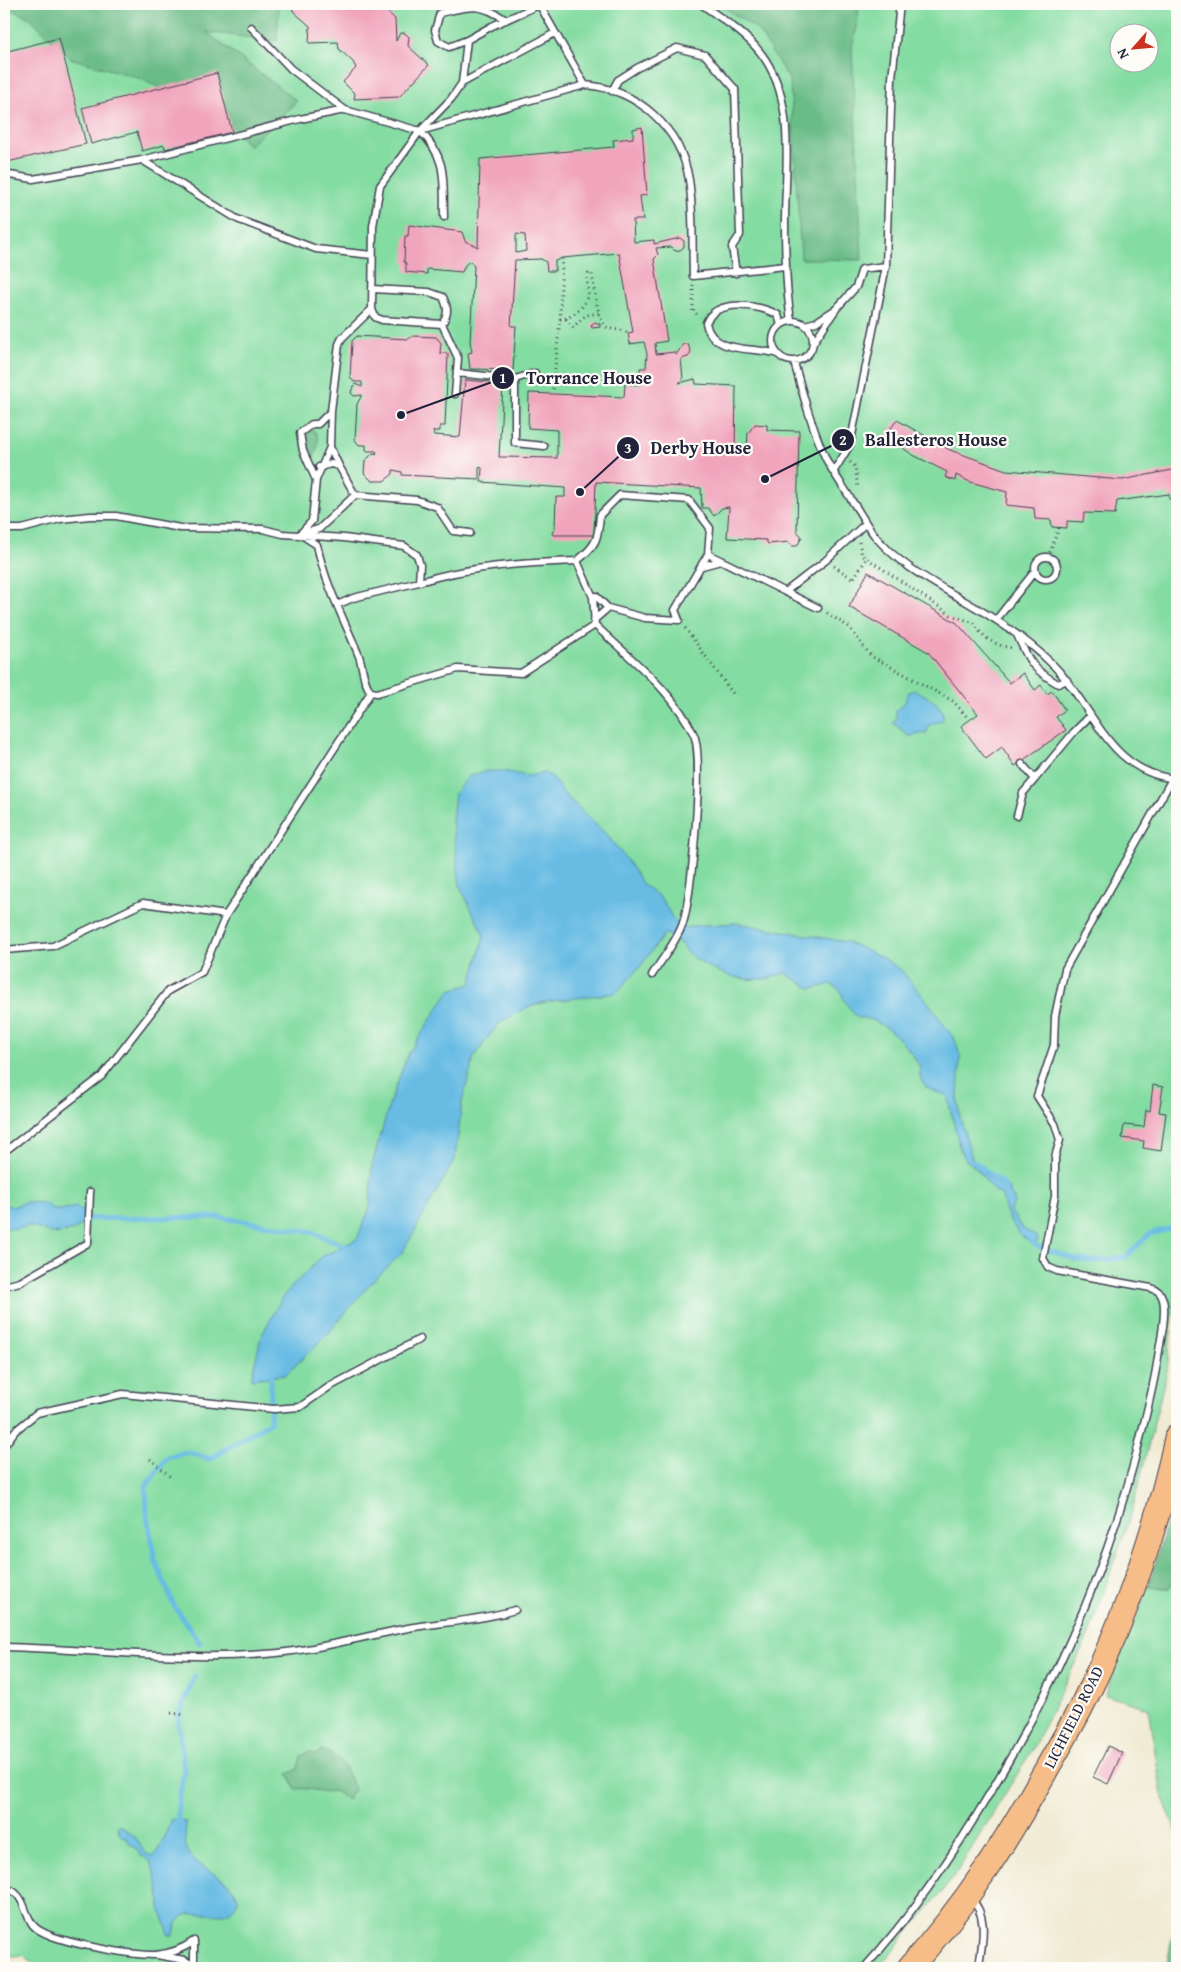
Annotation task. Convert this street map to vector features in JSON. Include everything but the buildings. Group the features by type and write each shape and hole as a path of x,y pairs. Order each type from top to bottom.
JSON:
{"highway":[{"name":"LICHFIELD ROAD","path":"908,1968 969,1897 1010,1835 1088,1694 1139,1570 1160,1505 1177,1436"}],"lane":[{"path":"506,20 491,10 475,5 440,13 436,30 438,41 449,48 540,4 585,85"},
{"path":"701,4 734,28 760,52 777,80 784,100 787,168 785,266 791,321"},
{"path":"834,471 850,445 886,266 892,78 900,4"},
{"path":"252,27 291,70 345,110 420,131 585,85 600,86 632,98 657,115 671,133 679,149 690,181 693,276 736,273 785,266"},
{"path":"462,82 555,33"},
{"path":"442,324 382,320 375,317 372,309 373,226 380,186 420,131 451,99 462,82 467,40"},
{"path":"612,90 618,80 637,68 678,48 705,55 735,89 740,234 732,247 736,273"},
{"path":"4,174 33,179 142,160 300,119 345,110"},
{"path":"420,131 438,153 442,164 444,217"},
{"path":"142,160 237,219 316,249 372,255"},
{"path":"836,309 816,322 805,325 791,321 781,324 772,337 775,353 781,359 794,362 806,358 813,343 836,309 856,287 862,270 886,266"},
{"path":"372,289 429,292 442,297 448,307 447,316 442,324"},
{"path":"775,353 722,344 711,336 706,323 714,312 734,306 743,306 772,312 778,315 781,324"},
{"path":"300,534 312,521 316,480 330,447 331,411 342,338 372,309"},
{"path":"442,324 458,358 455,394"},
{"path":"805,325 811,333 813,343"},
{"path":"794,362 811,423 827,461 874,534 901,563 996,620 1048,659 1067,680 1090,716 1131,764 1145,772 1175,779 1065,969 1055,1016 1054,1045 1038,1096 1055,1124 1060,1140 1055,1157 1054,1196 1043,1258 1048,1267 1057,1271 1151,1288 1159,1292 1164,1299 1164,1313 1155,1378 1135,1458 1115,1531 1102,1568 1066,1652 1026,1733 946,1864 888,1941 864,1968"},
{"path":"457,373 515,379 535,373"},
{"path":"515,379 516,443 544,446"},
{"path":"316,480 303,451 300,433 312,424 318,424 331,411"},
{"path":"330,447 354,495"},
{"path":"320,467 331,464 339,466"},
{"path":"300,534 318,528 354,495 417,500 437,507 453,531 470,533"},
{"path":"336,605 353,598 453,572 577,561 590,551 598,538 600,515 620,495 689,500 710,528 708,554 675,610 679,620 644,618 608,608 596,596 593,597"},
{"path":"4,529 22,530 60,519 116,516 180,528 263,529 283,534 300,534 404,546 417,555 420,565 419,582"},
{"path":"312,521 326,537"},
{"path":"784,592 825,561 866,523"},
{"path":"300,534 317,545 324,574 356,649 366,687 370,692 377,693 458,669 522,673 595,628"},
{"path":"317,545 326,537"},
{"path":"708,554 818,608"},
{"path":"996,620 1035,571 1038,560 1048,557 1057,564 1055,576 1043,579 1035,571"},
{"path":"577,561 593,597 596,616 595,628"},
{"path":"702,566 721,561"},
{"path":"596,616 608,608"},
{"path":"595,628 660,689 683,717 694,736 698,756 690,895 683,924 652,975"},
{"path":"1017,636 1035,669 1058,684 1067,680"},
{"path":"4,1152 102,1076 168,991 202,972 226,915 370,692"},
{"path":"1016,816 1023,793 1074,732 1090,716"},
{"path":"1022,764 1035,780"},
{"path":"4,950 53,946 143,903 226,915"},
{"path":"4,1286 20,1282 83,1247 90,1239 90,1192"},
{"path":"4,1446 15,1431 37,1413 122,1394 289,1410 300,1407 329,1387 420,1339"},
{"path":"4,1647 177,1656 267,1654 317,1648 404,1629 491,1617 515,1610"},
{"path":"4,1887 16,1892 24,1903 33,1924 41,1931 98,1948 184,1960 193,1967"},
{"path":"969,1897 980,1907 984,1921 979,1968"},
{"path":"157,1955 184,1949 194,1941 193,1967"}],"path":[{"path":"553,390 560,319 562,258"},
{"path":"560,319 566,319 579,310 588,297 587,277 589,273 592,274 596,300 604,324 609,328 628,333"},
{"path":"693,276 693,311 706,323"},
{"path":"588,297 596,300"},
{"path":"579,310 586,315"},
{"path":"566,319 573,327 586,315 600,313"},
{"path":"844,456 855,466 860,494"},
{"path":"1048,557 1059,528"},
{"path":"859,540 862,555 902,584 930,599 951,615 974,623 980,634 1003,647 1023,649"},
{"path":"833,565 853,580 867,558"},
{"path":"818,608 849,627 871,656 953,701 968,718"},
{"path":"679,620 734,694"},
{"path":"150,1459 172,1478"},
{"path":"173,1712 184,1714"}],"green space":[{"path":"4,4 1177,4 1177,1276 1167,1371 1132,1511 1088,1637 1032,1750 952,1880 878,1968 41,1968 23,1955 4,1957"},
{"path":"4,4 279,4 277,41 206,32 297,101 249,146 220,115 136,77 70,58 30,18 4,6"},
{"path":"719,4 859,4 857,27 852,47 862,260 801,259 790,81 758,30"},
{"path":"313,430 316,433 318,443 313,458 306,440 307,433"},
{"path":"1177,1488 1177,1566 1170,1588 1148,1587"},
{"path":"1177,1566 1177,1834 1162,1795 1148,1708 1105,1695 1148,1587 1170,1588"},
{"path":"321,1750 334,1756 343,1765 354,1790 347,1800 336,1791 325,1792 296,1789 288,1774 298,1769 301,1756 310,1752 316,1755"},
{"path":"1177,1913 1177,1968 1166,1968"}],"water":[{"path":"915,690 938,705 943,715 943,720 930,725 926,733 909,736 893,723 896,719 896,710 904,704 909,692"},
{"path":"486,771 504,771 527,776 545,773 552,777 565,795 606,834 626,859 643,885 660,897 674,920 687,928 736,923 847,942 883,958 901,970 928,1002 955,1040 960,1055 958,1100 960,1117 972,1158 986,1174 997,1183 1008,1188 1015,1202 1010,1210 1021,1227 1038,1238 1036,1245 1017,1231 1009,1218 1002,1195 994,1191 977,1169 966,1160 960,1150 947,1095 926,1087 921,1079 920,1067 909,1050 894,1034 877,1022 858,1018 840,990 831,984 812,989 785,973 760,979 734,977 710,968 699,961 687,952 682,945 665,933 639,968 616,993 545,1002 526,1008 499,1023 474,1057 462,1102 455,1159 402,1253 369,1285 325,1337 285,1375 251,1379 261,1337 283,1296 321,1257 357,1239 370,1207 372,1165 390,1102 408,1054 450,990 471,984 484,936 460,886 452,820 455,793 469,776"},
{"path":"25,1202 44,1203 54,1210 77,1207 85,1212 85,1222 75,1230 55,1234 29,1226 15,1229 4,1227 4,1204 13,1207"},
{"path":"172,1819 186,1822 185,1843 190,1855 230,1886 238,1901 231,1910 223,1914 193,1914 184,1916 178,1922 174,1935 169,1935 160,1908 159,1888 151,1862 139,1853 125,1837 121,1836 117,1827 119,1825 130,1833 136,1838 144,1852 153,1856 158,1850"}],"waterway":[{"path":"975,1162 1003,1184 1006,1192"},
{"path":"79,1219 217,1217 312,1232 348,1247"},
{"path":"1030,1241 1037,1246 1077,1260 1098,1261 1126,1257 1149,1234 1177,1227"},
{"path":"200,1643 174,1606 155,1560 147,1516 146,1486 167,1458 187,1452 210,1459 270,1422 271,1371"},
{"path":"178,1827 178,1803 184,1771 178,1717 195,1676"}],"place":[{"name":"Torrance House","path":"401,415"},
{"name":"Ballesteros House","path":"765,479"},
{"name":"Derby House","path":"580,492"}]}
